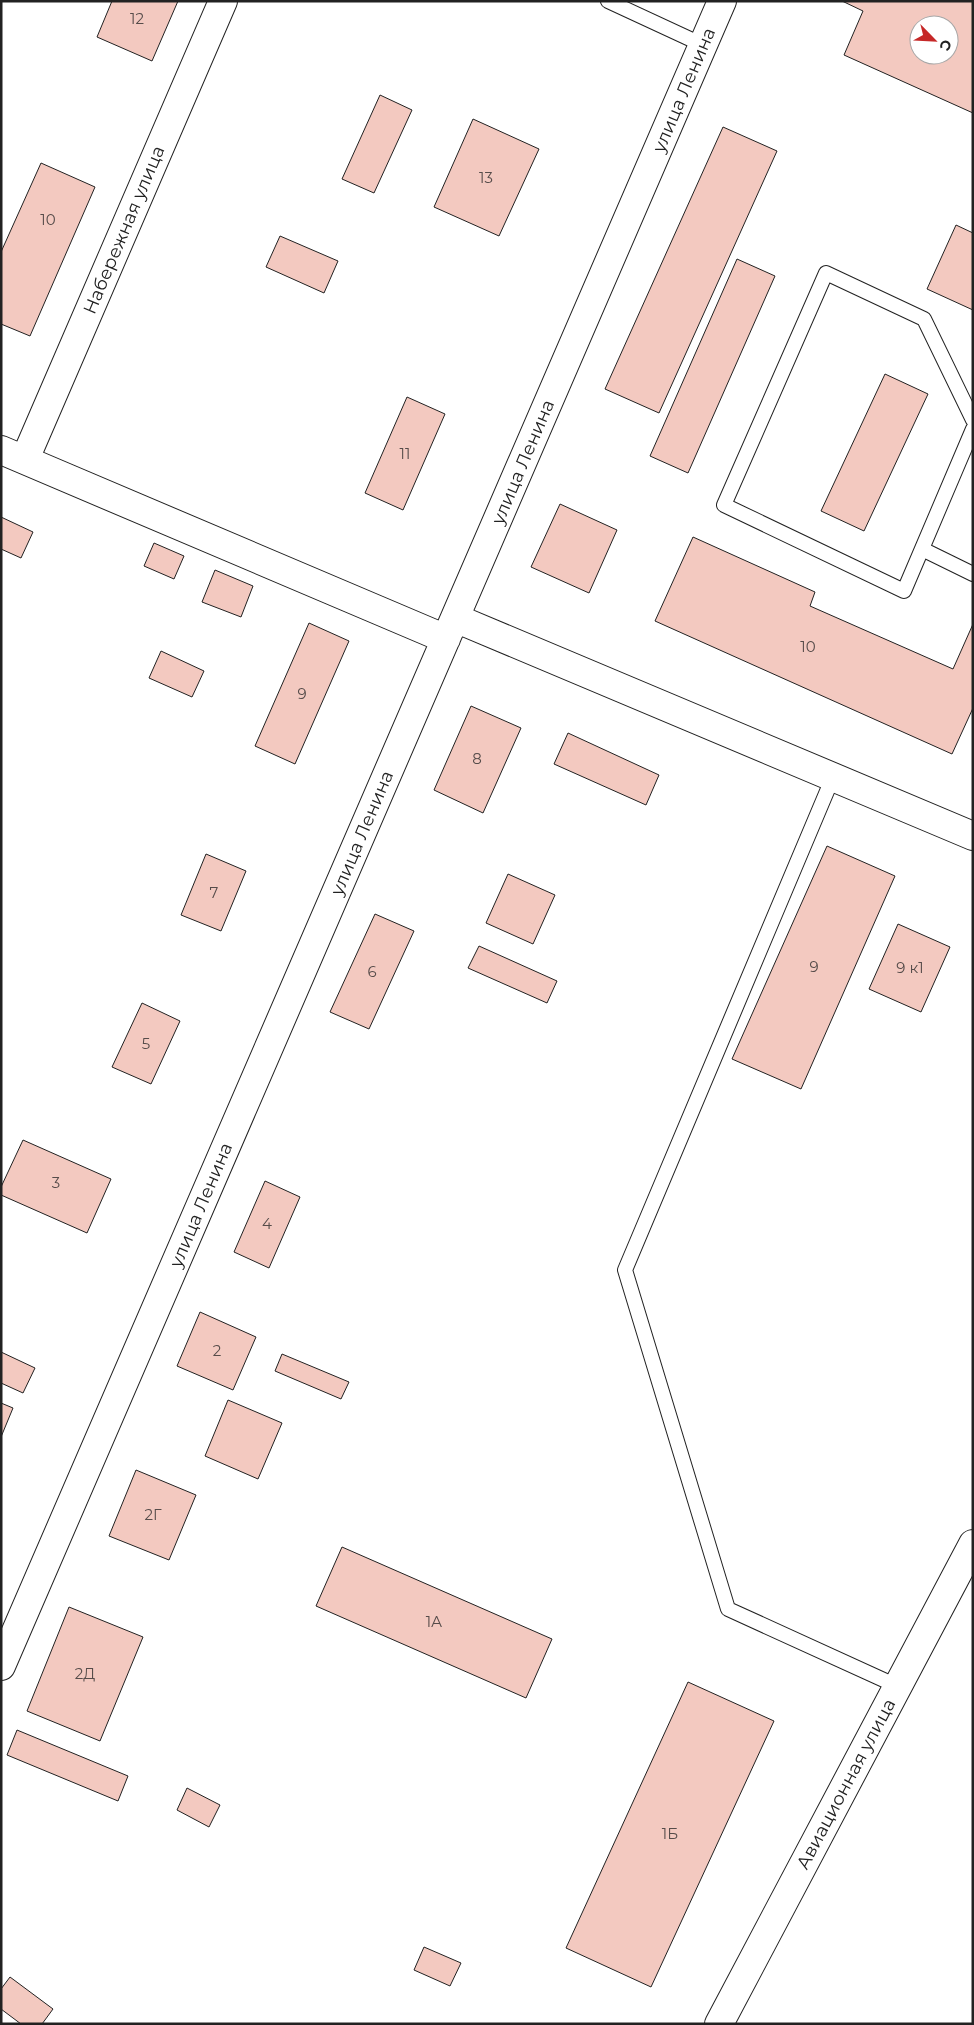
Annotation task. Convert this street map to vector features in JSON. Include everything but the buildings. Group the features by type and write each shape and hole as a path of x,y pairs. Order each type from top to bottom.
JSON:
{"street":[{"name":"Набережная улица","path":"13,454 222,1"},
{"name":"улица Ленина","path":"1,1666 722,1"},
{"path":"13,454 450,629 833,777 973,836"},
{"name":"Авиационная улица","path":"719,2024 973,1544"}],"lane":[{"path":"608,1 703,45"},
{"path":"973,420 924,319 826,273 724,505 904,591 973,429"},
{"path":"922,549 973,574"},
{"path":"833,777 625,1270 728,1609 898,1686"}]}
